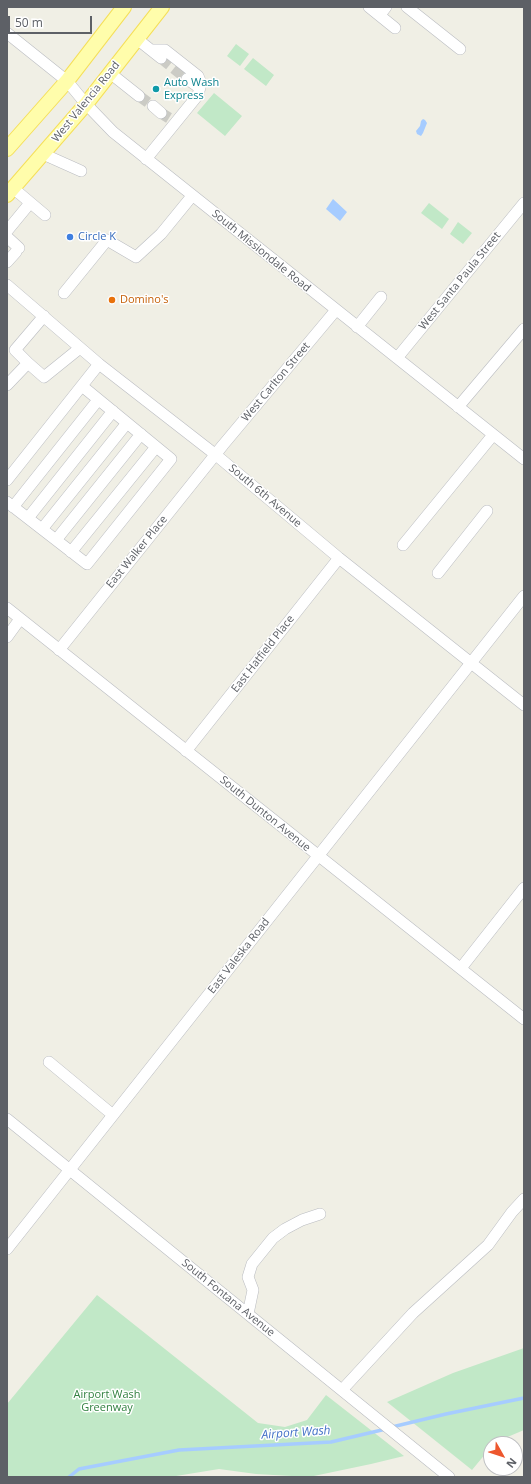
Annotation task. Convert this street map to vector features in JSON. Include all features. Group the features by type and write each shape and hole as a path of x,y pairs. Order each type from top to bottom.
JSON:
{"main road":[{"path":"7,149 67,82 124,7"},
{"name":"West Valencia Road","path":"10,192 86,104 162,7"}],"street":[{"path":"369,7 383,11 395,28"},
{"path":"407,7 460,49"},
{"name":"South Missiondale Road","path":"7,33 67,82 113,132 146,159 493,435 522,453"},
{"path":"137,39 161,58"},
{"path":"146,159 164,116 198,95 201,83 198,76 165,50 151,50"},
{"path":"110,73 139,96"},
{"path":"187,79 200,88"},
{"path":"43,154 81,171"},
{"path":"10,192 30,203 45,215"},
{"path":"64,293 107,240 136,257 161,234 192,196"},
{"path":"7,231 30,203"},
{"name":"West Santa Paula Street","path":"397,358 524,203"},
{"path":"7,237 18,250 7,262"},
{"name":"South 6th Avenue","path":"7,285 99,364 216,455 339,558 524,705"},
{"path":"357,327 381,297"},
{"name":"West Carlton Street","path":"216,455 336,310"},
{"path":"44,316 15,350 44,377 80,348"},
{"path":"458,407 524,329"},
{"path":"7,385 28,362"},
{"path":"7,480 99,364"},
{"path":"82,386 171,459 87,564 10,505 98,400"},
{"path":"28,518 113,411"},
{"path":"42,529 127,423"},
{"path":"56,540 141,434"},
{"path":"403,545 493,435"},
{"path":"71,552 156,446"},
{"name":"East Walker Place","path":"59,650 216,455"},
{"path":"438,573 487,511"},
{"name":"East Hatfield Place","path":"186,751 339,558"},
{"name":"East Valeska Road","path":"7,1249 524,596"},
{"name":"South Dunton Avenue","path":"7,608 524,1019"},
{"path":"7,637 20,619"},
{"path":"461,968 524,888"},
{"path":"48,1062 113,1115"},
{"name":"South Fontana Avenue","path":"9,1125 70,1170 449,1477"},
{"path":"342,1390 413,1313 488,1245 512,1212 524,1199"},
{"path":"248,1314 253,1290 248,1277 252,1264 273,1238 285,1229 302,1220 320,1214"}],"green space":[{"path":"236,44 249,54 240,66 227,56"},
{"path":"253,58 274,75 266,86 244,69"},
{"path":"214,93 242,116 225,136 197,113"},
{"path":"429,203 449,219 442,229 421,213"},
{"path":"458,222 472,233 463,244 450,234"},
{"name":"Airport Wash Greenway","path":"97,1295 258,1423 285,1427 307,1420 326,1395 404,1456 309,1477 256,1474 219,1469 170,1477 7,1477 7,1404"},
{"path":"524,1348 524,1430 510,1436 483,1436 483,1457 472,1470 387,1402 453,1373"}],"water":[{"path":"423,119 427,123 421,136 417,134 416,131"},
{"path":"333,199 347,212 340,221 326,209"}],"waterway":[{"name":"Airport Wash","path":"392,1427 524,1398"},
{"name":"Airport Wash","path":"69,1477 79,1469 179,1450 331,1442 386,1429"}],"tunnel":[{"path":"161,58 187,79"},
{"path":"139,96 153,106"},
{"path":"161,113 169,118"}],"place":[{"name":"Auto Wash Express","path":"156,89"},
{"name":"Circle K","path":"70,237"},
{"name":"Domino's","path":"112,300"}]}
